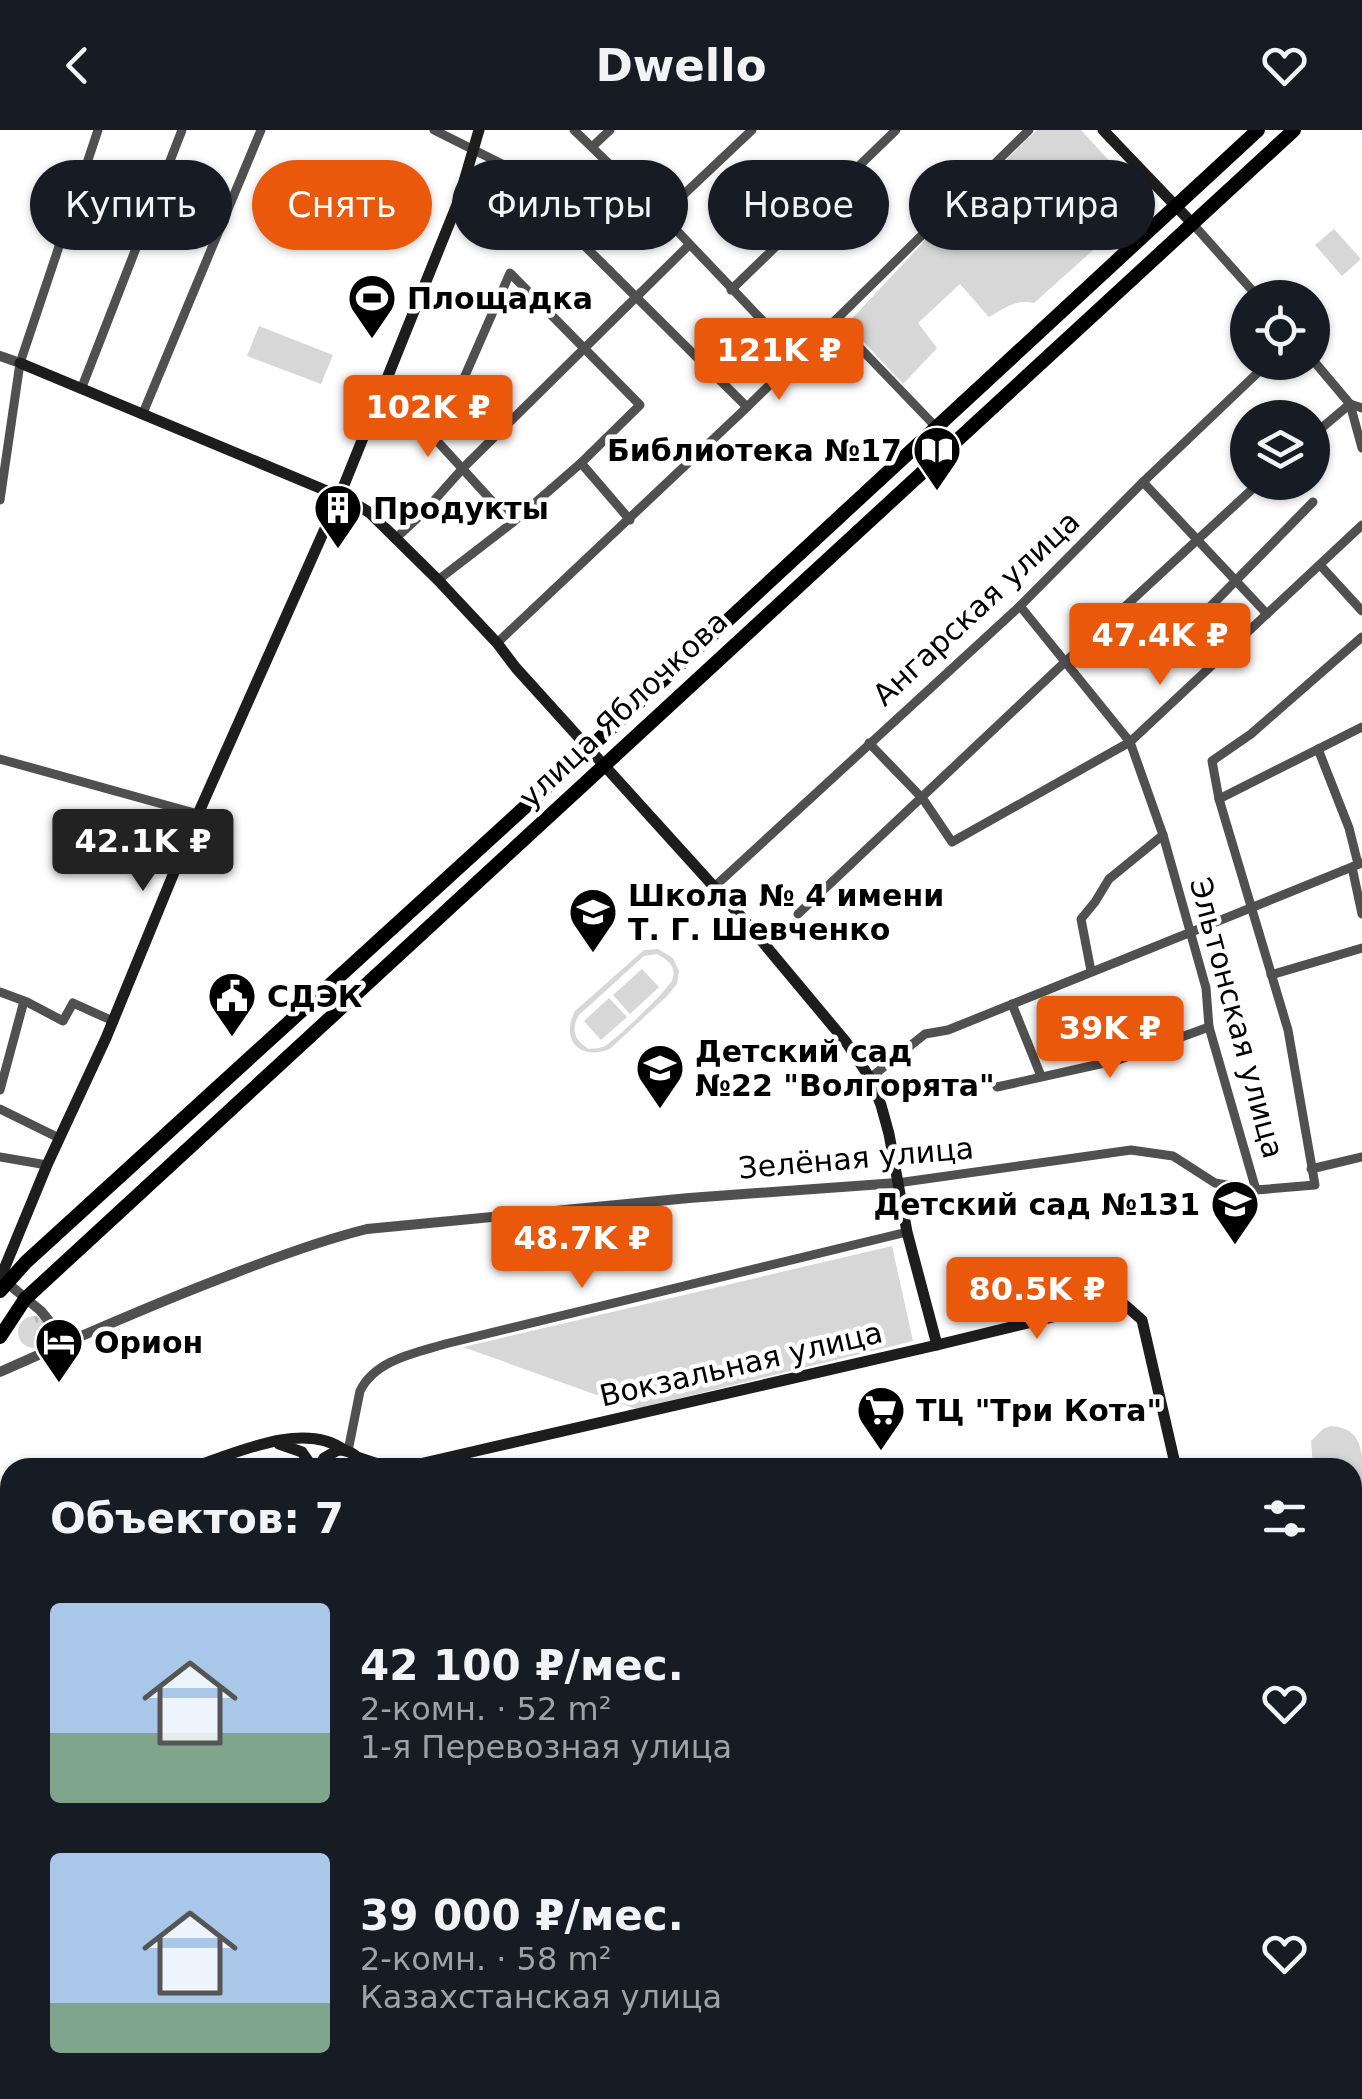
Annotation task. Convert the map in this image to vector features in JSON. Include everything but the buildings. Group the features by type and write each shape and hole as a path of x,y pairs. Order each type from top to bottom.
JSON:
{"main road":[{"path":"2,1284 47,1165 340,496 458,202 478,130"},
{"path":"1102,130 1192,223"},
{"name":"улица Яблочкова","path":"2,1284 590,748 1258,130"},
{"name":"улица Яблочкова","path":"0,1337 25,1299 1294,130"},
{"path":"20,363 340,496 370,513 497,643 714,887 846,1042 870,1078 889,1134 908,1232 937,1345"},
{"name":"Вокзальная улица","path":"443,1458 1102,1305 1125,1305 1142,1320 1174,1458"},
{"name":"Вокзальная улица","path":"222,1458 270,1443 310,1438 329,1442 353,1456"},
{"path":"270,1443 297,1449 308,1458"},
{"path":"325,1458 328,1454 353,1456"}],"street":[{"path":"0,500 20,363 98,130"},
{"path":"82,387 182,130"},
{"path":"144,413 261,130"},
{"path":"434,130 502,164 747,407"},
{"path":"574,130 605,160"},
{"path":"592,147 610,130"},
{"path":"688,190 752,130"},
{"path":"731,290 896,130"},
{"path":"497,643 630,520 1030,130"},
{"path":"1192,223 1243,280"},
{"path":"688,245 798,358"},
{"path":"395,539 683,250"},
{"path":"438,580 512,523 640,405 510,272 438,442 512,523"},
{"path":"835,322 936,427"},
{"path":"0,356 20,363"},
{"name":"Ангарская улица","path":"714,887 1020,606 1250,380"},
{"path":"1330,380 1350,404 1362,446"},
{"path":"1350,404 1362,408"},
{"path":"1330,421 1350,404"},
{"path":"581,463 630,520"},
{"path":"1143,482 1267,614"},
{"path":"798,914 1240,500"},
{"path":"1150,660 1170,636 1204,612 1313,502"},
{"path":"870,743 923,799 952,842 1130,742 1362,525"},
{"path":"1320,565 1362,611"},
{"name":"Эльтонская улица","path":"1020,606 1130,742 1164,835 1206,988 1209,1027 1256,1190"},
{"path":"1362,637 1251,734 1212,761 1219,798 1288,1030 1311,1169 1362,1157"},
{"path":"1219,798 1362,727"},
{"path":"1318,750 1349,828 1362,914"},
{"path":"0,759 198,814"},
{"path":"1349,828 1362,822"},
{"path":"1091,972 1080,920 1096,902 1108,878 1164,835"},
{"path":"870,1078 925,1034 948,1030 1357,864"},
{"path":"1271,974 1362,948"},
{"path":"0,992 64,1021 73,1003 113,1020"},
{"path":"0,1090 24,1001"},
{"path":"1012,1004 1040,1076"},
{"path":"997,1087 1118,1060 1209,1027"},
{"path":"0,1110 59,1138"},
{"name":"Зелёная улица","path":"0,1372 183,1292 338,1236 384,1227 897,1183 1132,1150 1173,1156 1215,1183 1256,1190 1315,1185 1311,1169"},
{"path":"0,1158 47,1165"},
{"path":"353,1456 364,1382 400,1358 908,1232"},
{"path":"2,1284 48,1319 66,1342"}],"green space":[{"path":"1037,130 1081,130 1108,160 1006,160"},
{"path":"1334,229 1361,259 1342,276 1315,245"},
{"path":"916,250 1093,250 1034,303 1016,303 989,317 960,284 918,323 937,348 903,384 847,324"},
{"path":"259,326 333,355 321,384 247,356"},
{"path":"658,949 673,958 679,971 677,984 610,1049 582,1050 570,1031 575,1011 644,950","holes":["657,954 670,963 674,973 670,984 605,1046 589,1049 580,1042 575,1035 579,1015 644,956"]},
{"path":"642,969 659,987 630,1014 613,995"},
{"path":"609,998 627,1017 601,1040 584,1021"},
{"path":"892,1246 913,1341 636,1409 463,1347"},
{"path":"34,1316 45,1321 50,1332 45,1343 34,1348 23,1343 18,1332 23,1321"},
{"path":"1331,1426 1353,1435 1362,1458 1312,1458 1311,1441"}],"place":[{"name":"Площадка","path":"372,340"},
{"name":"Библиотека №17","path":"937,492"},
{"name":"Продукты","path":"338,550"},
{"name":"Школа № 4 имени Т. Г. Шевченко","path":"593,954"},
{"name":"СДЭК","path":"232,1038"},
{"name":"Детский сад №22 \"Волгорята\"","path":"660,1110"},
{"name":"Детский сад №131","path":"1235,1246"},
{"name":"Орион","path":"59,1384"},
{"name":"ТЦ \"Три Кота\"","path":"881,1452"}]}
